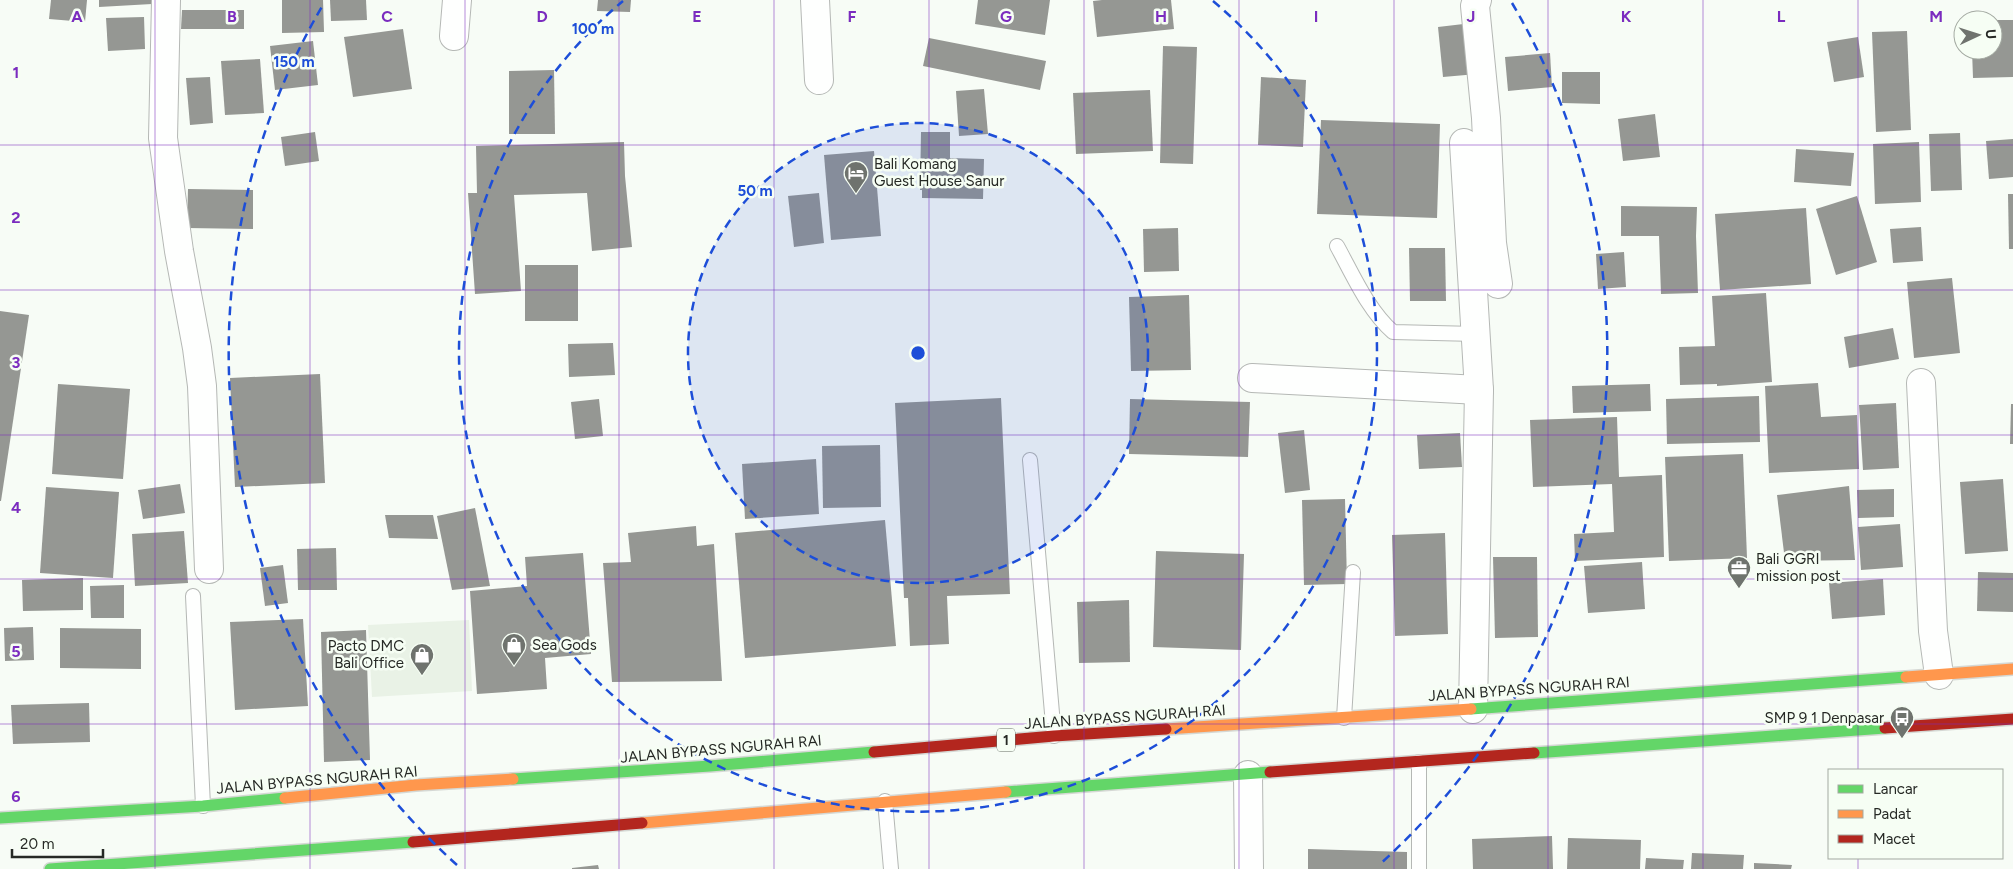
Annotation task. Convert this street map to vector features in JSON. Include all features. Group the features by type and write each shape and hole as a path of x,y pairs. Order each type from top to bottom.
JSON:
{"highway":[{"name":"JALAN BYPASS NGURAH RAI","path":"0,818 202,806 416,785 700,767 1054,736 1344,718 2013,670"},
{"path":"50,869 269,861 506,832 743,815 885,801 2013,719"}],"street":[{"path":"166,0 164,138 178,251 197,348 202,386 209,569"},
{"path":"454,36 457,0"},
{"path":"815,0 818,80"},
{"path":"1477,0 1475,6 1486,118 1492,243 1498,284"},
{"path":"1464,142 1479,390 1473,708"},
{"path":"1252,378 1479,390"},
{"path":"1921,383 1933,631 1939,675"},
{"path":"1248,775 1249,869"}],"lane":[{"path":"1336,246 1373,309 1383,323 1394,332 1476,334"},
{"path":"1030,460 1054,736"},
{"path":"1344,718 1353,572"},
{"path":"193,596 202,806"},
{"path":"1419,762 1419,869"},
{"path":"885,801 890,869"}],"shaded area":[{"path":"469,620 472,691 372,697 368,625"}],"building":[{"path":"51,0 87,0 85,22 49,19"},
{"path":"99,0 152,0 152,4 99,7"},
{"path":"282,0 323,0 324,32 282,33"},
{"path":"330,0 366,0 367,20 331,21"},
{"path":"598,0 631,0 630,12 597,11"},
{"path":"978,0 1050,0 1045,35 975,24"},
{"path":"1171,0 1174,29 1097,37 1093,1"},
{"path":"182,10 244,10 244,29 181,29"},
{"path":"144,17 145,49 108,51 106,18"},
{"path":"2003,20 2013,20 2013,77 1973,78 1972,60 2003,60"},
{"path":"1472,23 1477,74 1443,77 1438,27"},
{"path":"403,29 412,89 353,97 344,37"},
{"path":"1907,31 1911,130 1876,132 1872,32"},
{"path":"1858,37 1864,77 1834,82 1827,42"},
{"path":"929,38 1046,61 1040,90 923,66"},
{"path":"313,41 318,85 275,90 270,46"},
{"path":"1163,46 1197,47 1193,164 1160,163"},
{"path":"1550,53 1552,87 1508,91 1505,57"},
{"path":"260,59 264,113 225,115 221,61"},
{"path":"554,70 555,134 509,134 509,71"},
{"path":"1562,72 1600,72 1600,104 1562,103"},
{"path":"210,77 213,123 190,125 186,78"},
{"path":"1261,77 1306,80 1303,147 1258,145"},
{"path":"984,89 988,134 959,136 956,91"},
{"path":"1150,90 1153,151 1076,154 1073,93"},
{"path":"1655,114 1660,157 1623,161 1618,119"},
{"path":"1321,120 1440,124 1437,218 1317,214"},
{"path":"315,132 319,161 285,166 281,137"},
{"path":"921,132 950,132 950,158 984,159 983,199 922,198 922,190 920,190"},
{"path":"1960,133 1962,190 1931,191 1929,134"},
{"path":"2013,139 2013,177 1989,179 1986,141"},
{"path":"624,142 625,176 632,247 592,251 587,193 514,195 521,291 475,294 468,193 477,193 476,146"},
{"path":"1919,142 1921,202 1875,204 1873,144"},
{"path":"1796,149 1854,153 1851,186 1794,182"},
{"path":"874,151 881,236 831,240 824,155"},
{"path":"188,189 253,190 253,229 187,228"},
{"path":"819,193 824,243 794,247 788,196"},
{"path":"2008,194 2013,194 2013,249 2009,249"},
{"path":"1857,196 1877,262 1836,275 1816,209"},
{"path":"1621,206 1697,207 1698,293 1661,294 1659,236 1621,236"},
{"path":"1806,208 1811,284 1720,290 1715,214"},
{"path":"1921,227 1923,261 1893,263 1890,229"},
{"path":"1178,228 1179,271 1144,272 1143,229"},
{"path":"1409,248 1445,248 1446,301 1410,301"},
{"path":"1624,252 1626,287 1598,289 1596,254"},
{"path":"525,265 578,265 578,321 525,321"},
{"path":"1952,278 1960,353 1914,358 1907,282"},
{"path":"1766,293 1772,382 1717,386 1717,384 1680,385 1679,347 1715,346 1712,296"},
{"path":"1189,295 1191,370 1131,371 1129,297"},
{"path":"0,311 29,315 1,501 0,501"},
{"path":"1893,328 1899,359 1849,368 1844,337"},
{"path":"613,343 615,375 569,377 568,344"},
{"path":"320,374 325,483 235,487 230,378"},
{"path":"1818,383 1821,417 1857,415 1859,469 1769,473 1765,386"},
{"path":"58,384 130,389 123,479 52,474"},
{"path":"1650,384 1651,411 1573,413 1572,386"},
{"path":"1759,396 1760,442 1667,444 1666,399"},
{"path":"1001,398 1010,594 947,596 949,644 910,646 908,598 904,598 895,403"},
{"path":"599,399 603,436 575,439 571,402"},
{"path":"1130,399 1250,402 1248,457 1129,454"},
{"path":"1896,403 1899,468 1863,470 1859,405"},
{"path":"2011,404 2013,404 2013,444 2010,444"},
{"path":"1617,417 1619,477 1662,475 1664,557 1575,561 1574,534 1614,532 1612,484 1533,487 1530,420"},
{"path":"1304,430 1310,490 1285,493 1278,433"},
{"path":"1460,433 1462,467 1419,469 1417,435"},
{"path":"880,445 881,507 823,508 822,446"},
{"path":"1743,454 1747,558 1669,561 1665,457"},
{"path":"816,459 819,514 745,519 742,464"},
{"path":"2003,479 2008,551 1965,554 1960,482"},
{"path":"180,484 185,513 143,519 138,490"},
{"path":"1849,486 1855,560 1785,561 1777,495"},
{"path":"46,487 119,492 113,578 40,573"},
{"path":"1894,489 1894,517 1858,518 1857,490"},
{"path":"1345,499 1347,584 1304,585 1302,500"},
{"path":"475,508 490,586 452,590 437,516"},
{"path":"385,515 433,515 438,539 389,538"},
{"path":"885,520 896,646 745,658 735,533"},
{"path":"1900,524 1903,567 1861,570 1858,527"},
{"path":"696,526 697,546 714,544 722,681 612,682 603,563 631,562 628,533"},
{"path":"184,531 188,583 135,586 132,534"},
{"path":"1445,533 1448,634 1395,636 1392,535"},
{"path":"336,548 337,590 298,590 297,549"},
{"path":"1156,551 1244,554 1241,650 1153,647"},
{"path":"583,553 591,654 545,658 547,689 477,694 470,591 527,586 525,557"},
{"path":"1493,557 1537,557 1538,637 1495,638"},
{"path":"1642,562 1645,609 1588,613 1584,566"},
{"path":"283,565 288,603 265,606 260,568"},
{"path":"1978,572 2013,573 2013,612 1977,611"},
{"path":"83,578 83,610 23,611 22,580"},
{"path":"1883,579 1885,615 1832,619 1829,583"},
{"path":"124,585 124,618 91,618 90,586"},
{"path":"1129,600 1130,662 1079,663 1077,602"},
{"path":"303,619 308,706 235,710 230,622"},
{"path":"33,627 34,660 5,661 4,628"},
{"path":"60,628 141,629 141,669 60,668"},
{"path":"366,630 370,760 324,762 321,632"},
{"path":"89,703 90,742 13,744 11,705"},
{"path":"1552,836 1553,869 1473,869 1472,839"},
{"path":"1568,838 1641,840 1640,869 1567,869"},
{"path":"1308,849 1407,852 1407,869 1308,869"},
{"path":"1692,853 1744,855 1743,869 1691,869"},
{"path":"1646,858 1684,860 1683,869 1645,869"},
{"path":"1754,863 1792,865 1791,869 1754,869"},
{"path":"598,865 599,869 572,869 572,868"}],"traffic: fast":[{"path":"1471,709 1906,677"},
{"path":"1534,753 1885,728"},
{"path":"513,779 710,766 874,752"},
{"path":"1006,792 1270,772"},
{"path":"0,818 203,806 285,798"},
{"path":"50,869 413,842"}],"traffic: slow":[{"path":"1906,677 2013,669"},
{"path":"1166,729 1471,709"},
{"path":"285,798 416,785 513,779"},
{"path":"642,823 1006,792"}],"traffic: jam":[{"path":"1885,728 2013,719"},
{"path":"874,752 1054,736 1166,729"},
{"path":"1270,772 1534,753"},
{"path":"413,842 642,823"}],"place":[{"name":"Bali Komang Guest House Sanur","path":"856,194"},
{"name":"Bali GGRI mission post","path":"1739,589"},
{"name":"Sea Gods","path":"514,666"},
{"name":"Pacto DMC Bali Office","path":"422,676"},
{"name":"SMP 9 1 Denpasar","path":"1902,739"}]}
